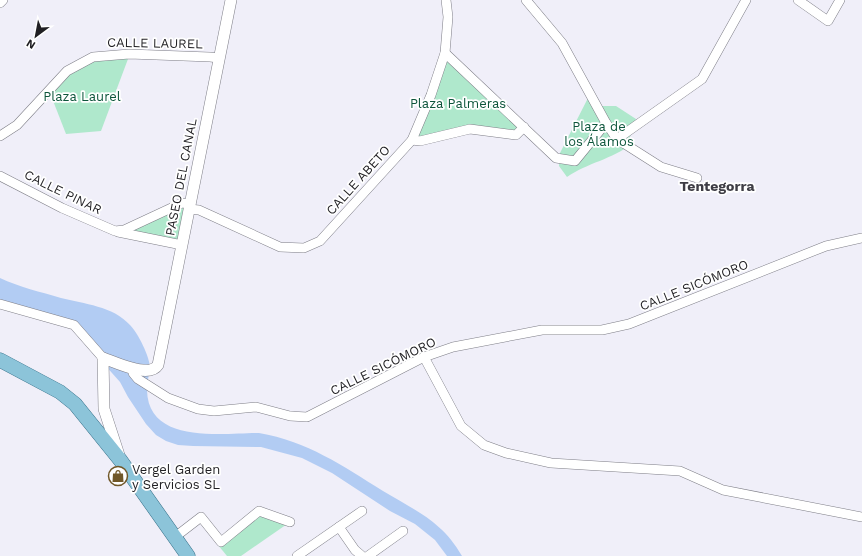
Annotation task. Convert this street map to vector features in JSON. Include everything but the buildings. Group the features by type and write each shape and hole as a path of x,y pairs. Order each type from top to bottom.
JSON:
{"main road":[{"path":"0,360 70,400 84,413 121,461 188,556"}],"street":[{"path":"0,3 3,0"},
{"name":"PASEO DEL CANAL","path":"134,368 153,370 158,365 231,0"},
{"name":"CALLE ABETO","path":"190,207 272,245 288,249 309,247 320,241 330,232 412,140 432,95 445,53 448,17 446,0"},
{"path":"526,0 562,43 606,124 617,139 661,167 697,178"},
{"path":"617,139 702,79 746,0"},
{"path":"798,0 828,21 840,0"},
{"path":"445,53 556,158 575,161 606,124"},
{"name":"CALLE LAUREL","path":"0,136 16,125 67,71 93,57 129,54 219,58"},
{"path":"412,140 420,141 470,130 516,135 524,127"},
{"name":"CALLE PINAR","path":"0,176 62,208 115,231 182,245"},
{"path":"115,231 124,230 182,203 190,207"},
{"name":"CALLE SICÓMORO","path":"134,368 133,373 138,379 168,398 189,407 214,411 256,407 299,418 316,414 424,357 453,347 542,330 602,330 629,324 826,246 862,238"},
{"path":"0,304 74,325 103,358 134,368"},
{"path":"424,357 461,426 484,445 506,453 551,463 643,467 680,471 722,490 862,517"},
{"path":"103,358 104,409 121,461"},
{"path":"175,537 200,517 221,542 259,511 290,522"},
{"path":"297,556 362,511"},
{"path":"339,527 359,553 346,556"},
{"path":"368,556 403,531"}],"green space":[{"name":"Plaza Palmeras","path":"445,53 524,127 516,135 493,131 412,140"},
{"name":"Plaza Laurel","path":"109,55 128,59 101,131 66,134 50,93 67,71"},
{"name":"Plaza de los Álamos","path":"588,98 602,106 616,106 636,119 630,137 631,144 616,154 583,168 567,177 559,166 560,153"},
{"path":"190,204 182,245 124,230"},
{"path":"259,511 290,522 241,556 227,556 218,545"}],"water":[{"path":"0,278 61,298 107,310 123,319 130,325 143,345 148,358 150,368 147,390 151,408 160,420 173,428 208,434 259,433 309,448 339,464 417,511 437,525 446,534 462,556 447,556 435,540 415,524 390,511 332,473 302,458 261,447 178,445 166,441 156,435 146,424 120,382 72,328 0,307"}],"place":[{"name":"Vergel Garden y Servicios SL","path":"118,476"}],"district":[{"name":"Tentegorra","path":"717,186"}]}
